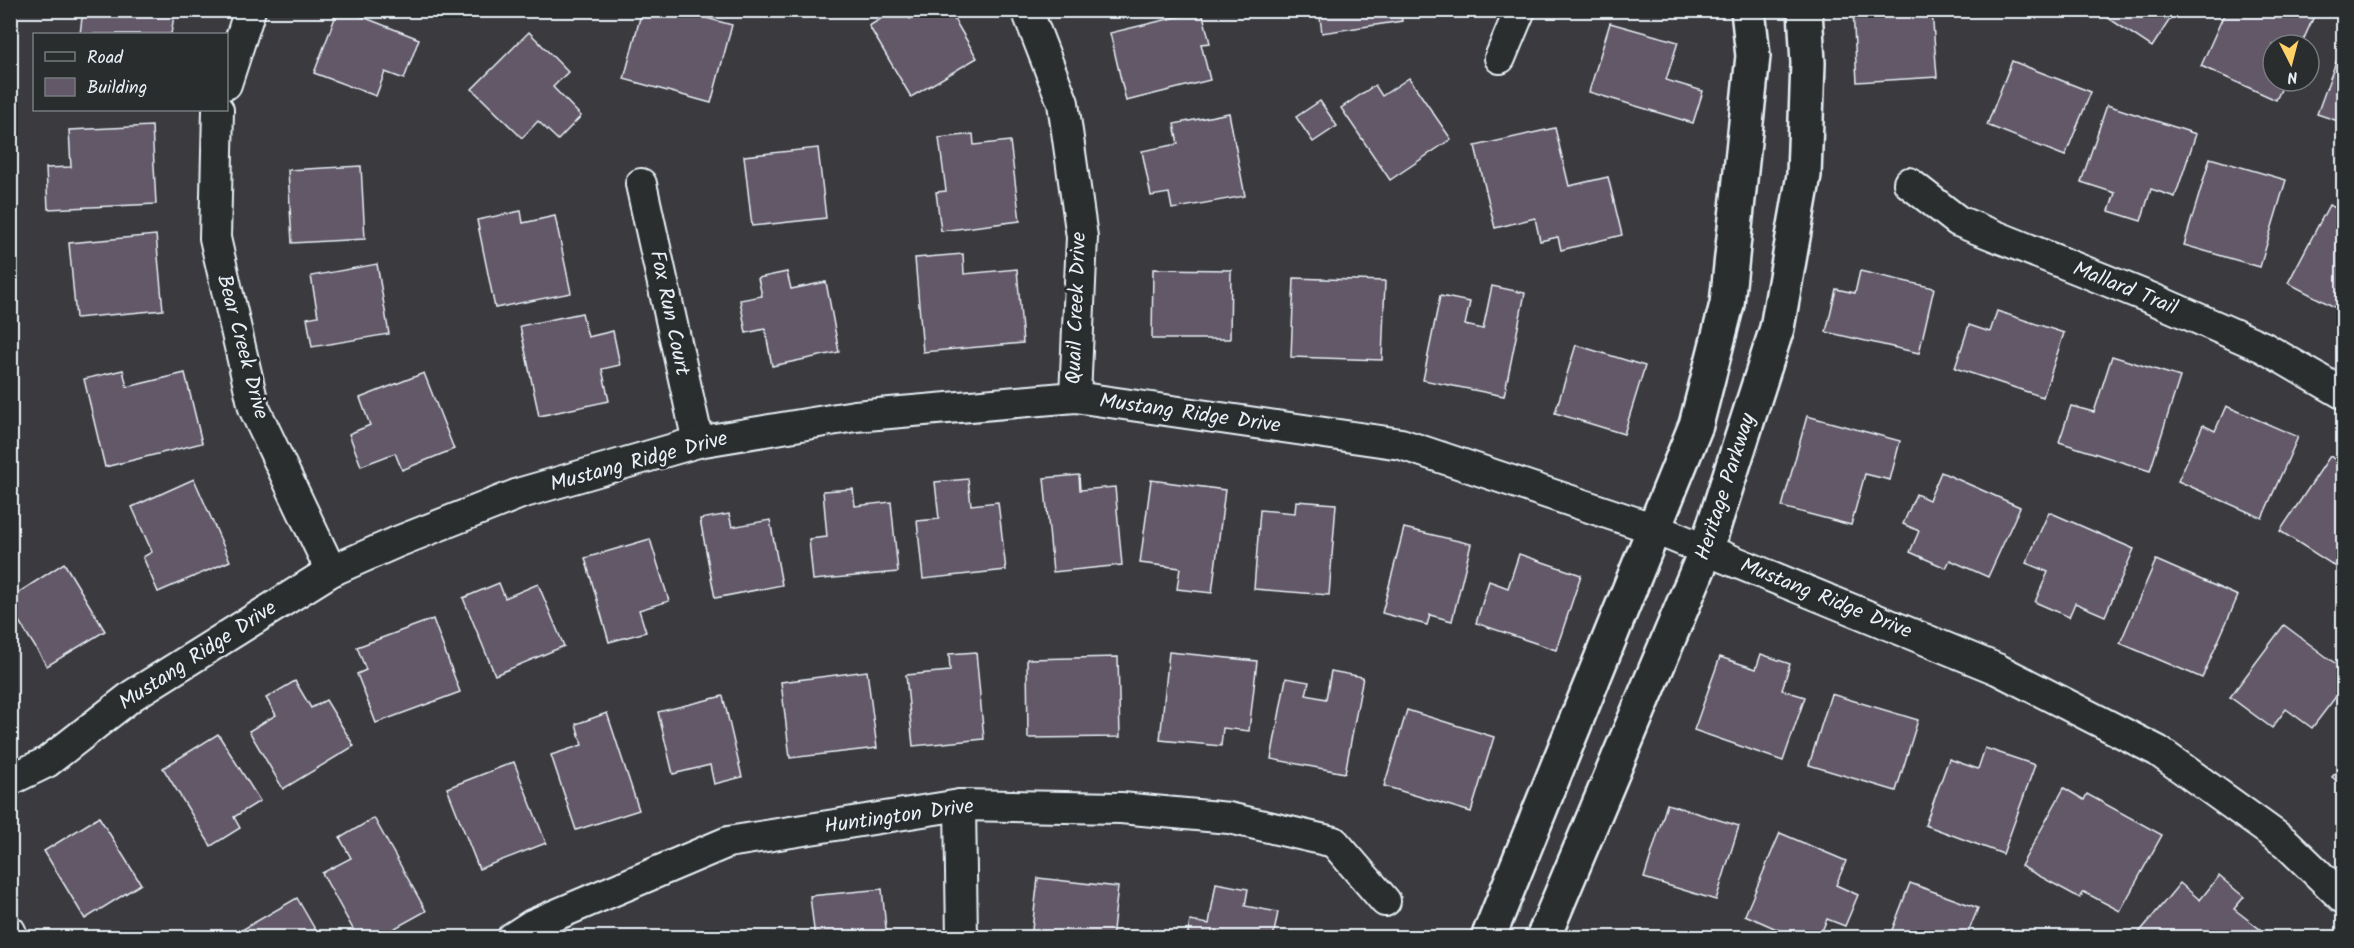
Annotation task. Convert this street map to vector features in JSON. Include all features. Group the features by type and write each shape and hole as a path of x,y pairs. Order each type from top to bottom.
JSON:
{"main road":[{"path":"1488,938 1696,425 1727,304 1752,56 1748,10"},
{"name":"Heritage Parkway","path":"1543,938 1706,550 1777,328 1804,175 1808,63 1805,10"}],"street":[{"path":"228,78 250,10"},
{"name":"Quail Creek Drive","path":"1027,10 1063,103 1082,237 1075,397"},
{"path":"1500,58 1520,10"},
{"name":"Bear Creek Drive","path":"218,111 215,238 254,408 331,571"},
{"name":"Mallard Trail","path":"1909,183 1958,221 2153,299 2263,347 2343,394"},
{"name":"Fox Run Court","path":"641,184 698,442"},
{"name":"Mustang Ridge Drive","path":"10,780 47,762 133,695 331,571 397,542 520,494 698,442 855,416 1075,397 1401,444 1655,530 1706,550 1997,669 2158,751 2286,843 2343,899"},
{"path":"960,805 962,938"},
{"name":"Huntington Drive","path":"512,938 532,925 728,842 960,805 1121,808 1229,819 1334,842 1385,901"},
{"path":"10,931 13,938"}],"building":[{"path":"83,10 175,10 171,33 80,33"},
{"path":"338,10 345,10 419,39 404,79 385,72 376,96 314,73"},
{"path":"642,10 677,10 732,25 711,103 624,79"},
{"path":"895,10 905,10 910,19 923,10 949,10 977,58 911,97 869,26"},
{"path":"1319,10 1400,10 1402,21 1322,33"},
{"path":"1853,10 1932,10 1937,77 1857,82"},
{"path":"2096,10 2176,10 2152,47"},
{"path":"2226,10 2307,10 2315,14 2306,33 2261,33 2261,93 2279,93 2276,100 2201,66"},
{"path":"1202,11 1210,43 1201,44 1210,80 1126,101 1110,33"},
{"path":"1610,23 1678,42 1666,80 1703,91 1693,123 1589,92"},
{"path":"529,32 568,72 553,87 581,116 558,140 538,121 522,138 472,89"},
{"path":"2344,40 2344,123 2317,114"},
{"path":"2012,61 2091,92 2065,156 1987,125"},
{"path":"1409,78 1451,139 1390,180 1341,108 1375,85 1382,96"},
{"path":"1320,101 1337,126 1313,142 1296,117"},
{"path":"2107,105 2196,134 2175,197 2151,189 2141,221 2109,211 2115,193 2081,182"},
{"path":"1229,113 1245,196 1172,209 1169,193 1151,196 1142,151 1178,144 1174,124"},
{"path":"152,126 156,204 48,209 46,168 71,167 69,130"},
{"path":"1555,128 1569,186 1608,177 1622,235 1561,250 1558,237 1540,241 1535,218 1495,228 1475,146"},
{"path":"973,134 974,145 1010,141 1020,221 941,231 936,192 946,191 939,138"},
{"path":"818,148 826,218 752,226 744,156"},
{"path":"2210,158 2286,180 2260,267 2184,245"},
{"path":"361,166 365,239 292,243 288,170"},
{"path":"2329,205 2344,212 2344,312 2288,283"},
{"path":"521,211 523,223 555,216 571,293 495,308 477,220"},
{"path":"156,235 163,310 76,318 69,243"},
{"path":"963,254 964,274 1017,269 1023,343 923,352 915,258"},
{"path":"377,264 389,334 312,347 307,318 318,316 311,276"},
{"path":"1153,269 1231,270 1230,339 1152,339"},
{"path":"1860,271 1934,288 1919,353 1826,332 1836,289 1855,293"},
{"path":"787,272 791,289 826,282 839,352 772,366 765,329 746,333 740,300 762,296 758,278"},
{"path":"1294,278 1385,281 1382,360 1291,357"},
{"path":"1492,286 1525,293 1504,396 1423,380 1440,296 1470,302 1465,325 1483,329"},
{"path":"1997,311 2064,333 2043,397 1955,368 1969,325 1990,332"},
{"path":"582,313 588,337 613,331 620,365 602,369 609,401 539,416 520,326"},
{"path":"1576,345 1645,366 1624,434 1555,413"},
{"path":"2112,356 2180,377 2150,471 2059,442 2071,406 2094,412"},
{"path":"123,370 127,387 185,373 202,443 105,467 84,379"},
{"path":"424,373 454,449 402,470 395,453 361,466 349,434 370,425 360,398"},
{"path":"2226,406 2298,437 2262,518 2178,481 2203,425 2215,431"},
{"path":"1807,416 1900,441 1890,480 1865,474 1851,525 1782,507"},
{"path":"2330,456 2344,465 2344,572 2280,531"},
{"path":"1941,472 2020,507 1988,577 1950,560 1946,568 1910,552 1919,531 1903,524 1916,494 1929,500"},
{"path":"1079,475 1080,490 1115,487 1122,565 1053,572 1044,478"},
{"path":"194,479 230,561 158,592 143,557 152,552 132,507"},
{"path":"968,479 971,505 998,502 1006,570 923,579 917,521 939,519 935,482"},
{"path":"1151,480 1225,490 1212,593 1177,589 1180,568 1140,563"},
{"path":"853,489 855,506 891,502 898,572 813,580 809,539 827,537 823,491"},
{"path":"1296,501 1336,504 1329,595 1254,589 1260,510 1295,513"},
{"path":"2049,512 2134,549 2105,616 2075,603 2069,617 2035,602 2048,572 2026,563"},
{"path":"729,514 732,527 770,520 782,585 715,598 700,519"},
{"path":"1404,528 1471,544 1452,621 1430,615 1427,625 1382,613"},
{"path":"650,539 669,601 639,610 646,632 609,642 585,558"},
{"path":"1519,554 1581,575 1556,650 1476,623 1489,581 1508,588"},
{"path":"2156,560 2238,596 2202,678 2120,643"},
{"path":"64,563 105,631 47,666 10,607 10,598"},
{"path":"499,583 505,598 538,584 564,646 495,675 463,598"},
{"path":"433,619 460,692 376,723 357,674 366,670 357,647"},
{"path":"2284,625 2344,670 2344,686 2312,728 2286,709 2272,728 2230,697"},
{"path":"976,652 984,739 913,746 906,675 950,671 949,654"},
{"path":"1169,652 1257,661 1249,731 1223,728 1221,746 1160,740"},
{"path":"1761,654 1790,664 1782,690 1805,697 1783,761 1694,730 1720,657 1756,669"},
{"path":"1118,657 1120,737 1028,738 1027,659"},
{"path":"867,671 877,748 790,758 781,682"},
{"path":"1331,671 1363,677 1345,773 1271,759 1286,678 1309,682 1306,695 1326,699"},
{"path":"295,681 311,708 326,700 354,746 283,789 249,731 276,715 266,698"},
{"path":"1831,694 1918,720 1896,791 1809,765"},
{"path":"723,696 742,777 714,784 710,765 673,774 658,712"},
{"path":"1407,710 1494,737 1471,812 1384,786"},
{"path":"607,713 639,810 576,830 551,755 582,745 576,724"},
{"path":"218,734 260,801 234,817 240,828 211,846 163,768"},
{"path":"1985,748 2035,765 2003,854 1925,825 1949,759 1978,769"},
{"path":"514,762 546,843 479,869 447,788"},
{"path":"2344,764 2344,787 2332,777"},
{"path":"2064,788 2084,800 2087,794 2162,835 2120,911 2084,892 2080,898 2021,866"},
{"path":"1667,804 1739,826 1716,900 1644,878"},
{"path":"99,817 141,884 85,919 44,851"},
{"path":"374,818 426,911 377,938 358,938 322,873 351,858 340,838"},
{"path":"1780,833 1846,861 1836,885 1858,895 1845,926 1827,919 1819,938 1797,938 1745,915"},
{"path":"2219,876 2244,897 2234,909 2261,930 2255,938 2143,938 2138,934 2180,883 2200,900"},
{"path":"1038,878 1118,887 1112,938 1031,938"},
{"path":"1216,883 1248,889 1245,906 1278,912 1273,938 1187,938 1190,921 1209,924"},
{"path":"1910,883 1978,908 1966,938 1889,938"},
{"path":"882,889 887,938 815,938 810,896"},
{"path":"297,898 320,938 243,938 240,931"}]}
